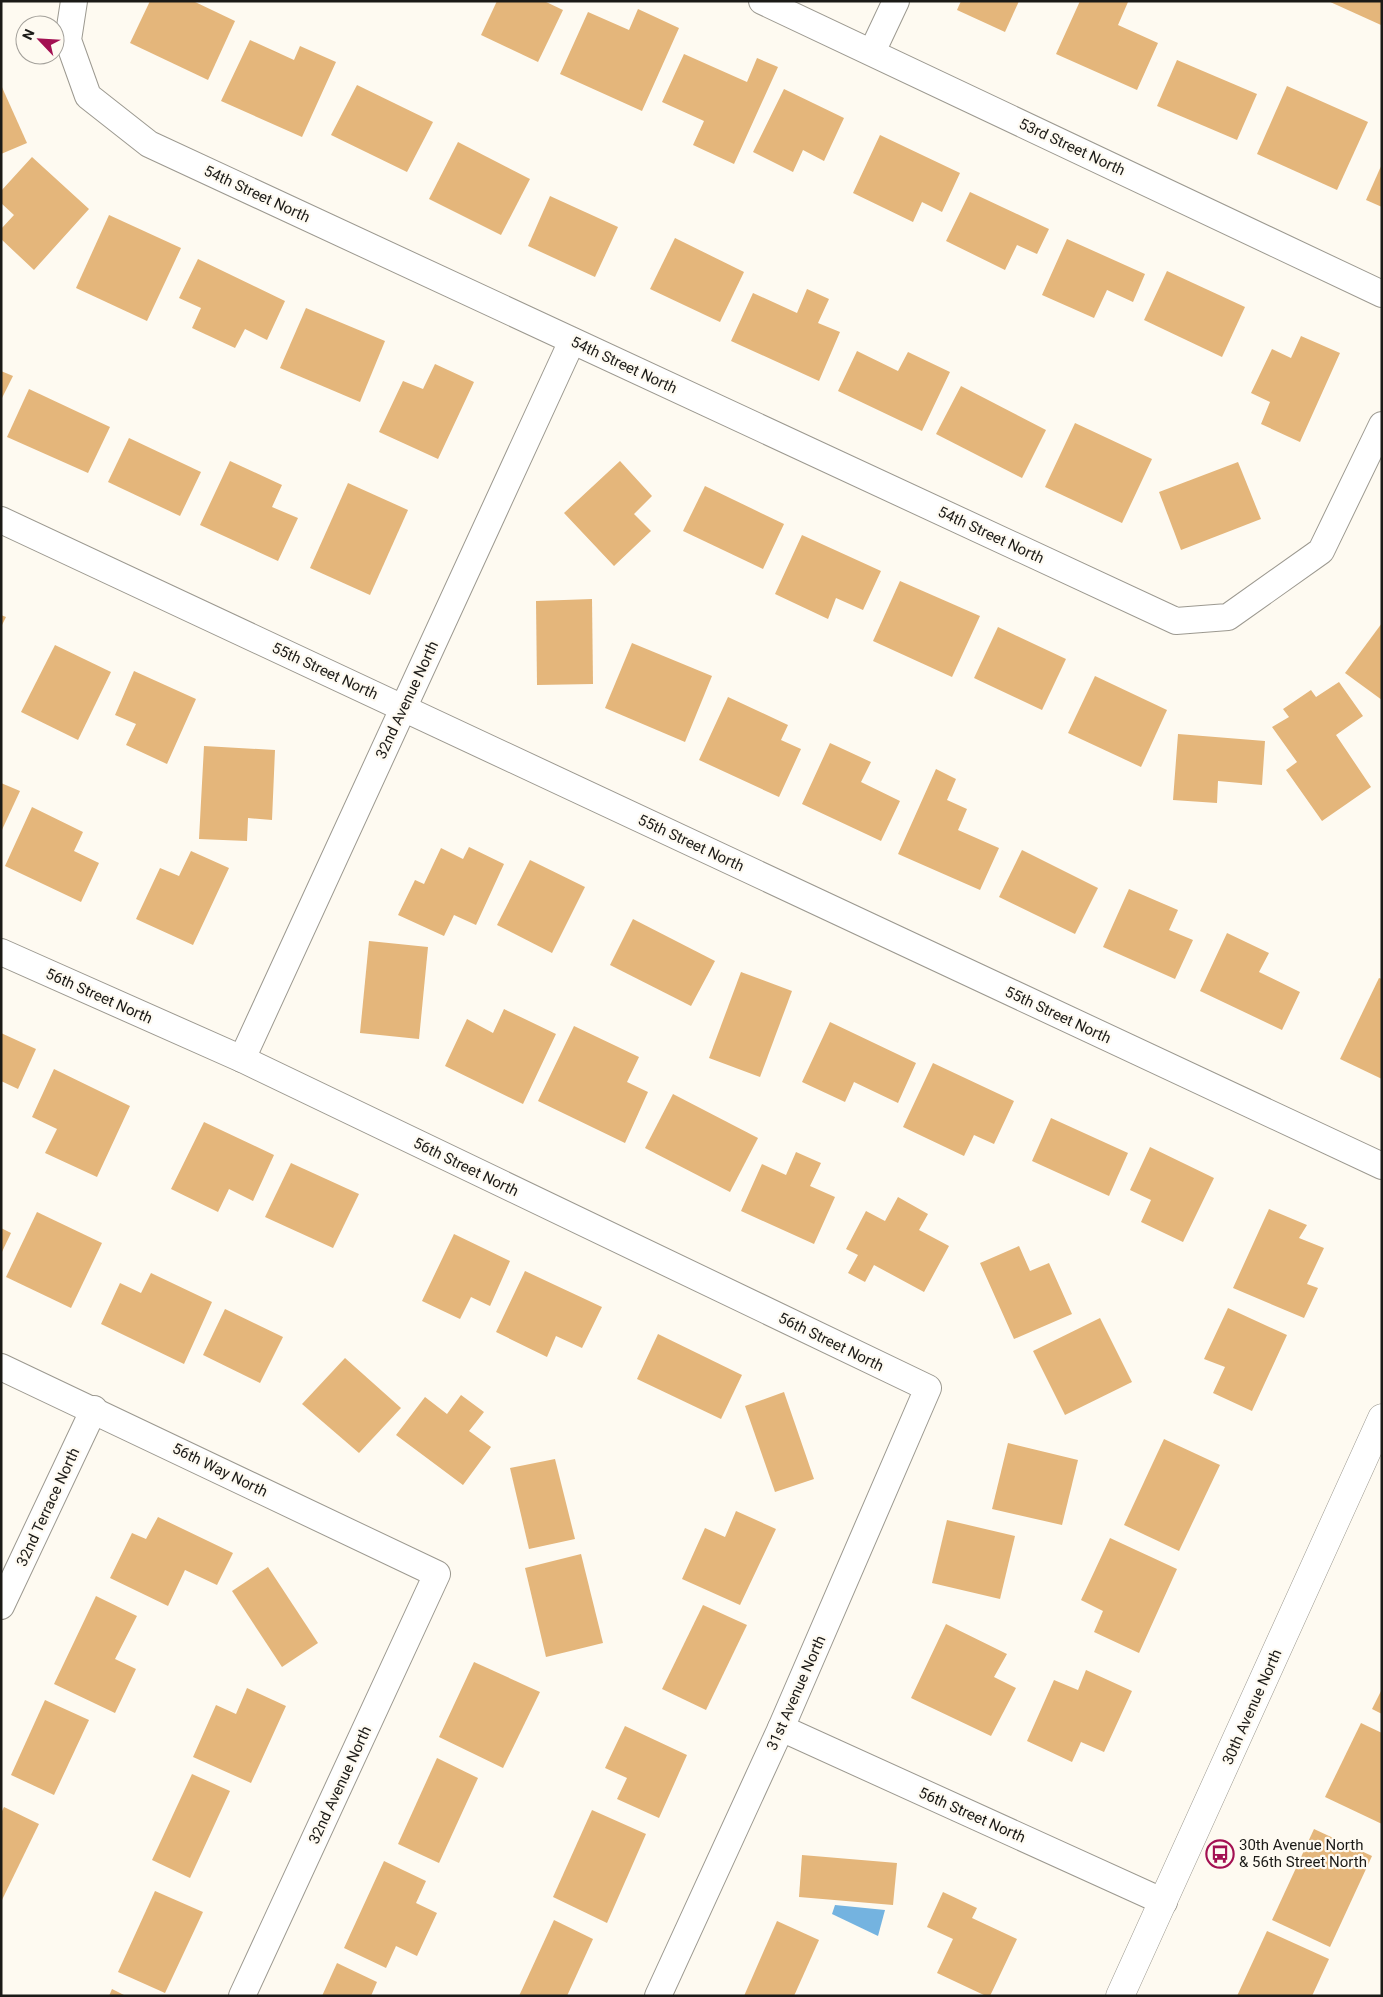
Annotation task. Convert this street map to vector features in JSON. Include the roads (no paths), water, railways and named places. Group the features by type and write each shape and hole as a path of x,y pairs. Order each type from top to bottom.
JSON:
{"street":[{"name":"54th Street North","path":"74,1 68,40 88,96 149,144 1176,621 1228,617 1321,551 1382,425"},
{"name":"53rd Street North","path":"762,1 1382,294"},
{"path":"872,52 896,1"},
{"name":"32nd Avenue North","path":"242,1060 572,341"},
{"name":"55th Street North","path":"1,520 1382,1166"},
{"name":"56th Street North","path":"1,952 242,1060 928,1388"},
{"name":"56th Way North","path":"1,1367 94,1409 437,1574"},
{"name":"31st Avenue North","path":"658,1996 781,1728 928,1388"},
{"name":"32nd Terrace North","path":"1,1606 94,1409"},
{"name":"30th Avenue North","path":"1120,1996 1382,1418"},
{"name":"32nd Avenue North","path":"242,1996 437,1574"},
{"name":"56th Street North","path":"781,1728 1164,1902"}],"water":[{"path":"835,1905 885,1910 878,1936 832,1914"}],"place":[{"name":"30th Avenue North & 56th Street North","path":"1220,1854"}]}
